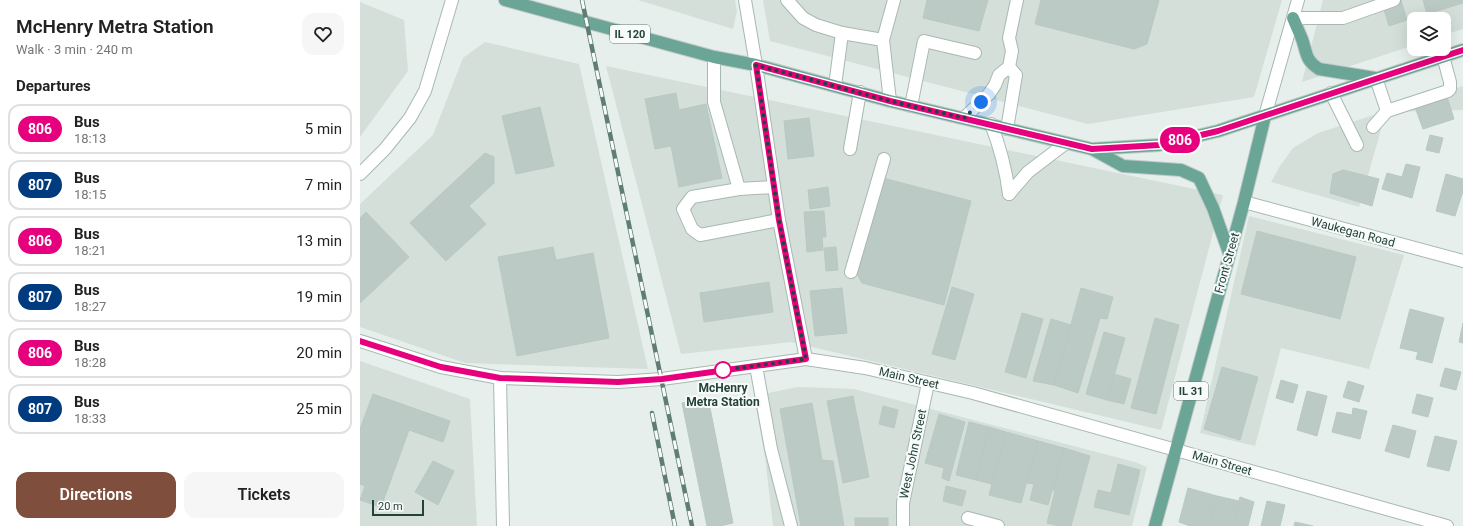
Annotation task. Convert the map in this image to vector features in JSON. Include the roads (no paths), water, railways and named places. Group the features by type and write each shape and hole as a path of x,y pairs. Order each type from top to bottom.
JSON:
{"main road":[{"name":"IL 120","path":"505,0 714,57 756,65 890,101 1092,149 1159,145 1218,131 1265,116"},
{"path":"1293,18 1306,56 1312,65 1319,69 1376,78"},
{"path":"1451,54 1463,50"},
{"path":"1265,116 1443,56"},
{"name":"Front Street","path":"1155,526 1244,202 1265,116"},
{"path":"1092,149 1123,166 1181,170 1199,178 1213,208 1230,253"}],"street":[{"path":"360,174 389,144 410,118 426,92 452,0"},
{"path":"745,0 779,220 806,359"},
{"path":"787,0 803,18 816,25 842,33 883,40"},
{"path":"890,101 883,40 894,0"},
{"path":"964,118 990,94 999,75 1009,66 1012,51 1009,38 1017,0"},
{"name":"Front Street","path":"1265,116 1298,0"},
{"path":"1293,18 1343,18 1394,0"},
{"path":"836,86 842,33"},
{"path":"911,106 924,41 975,53"},
{"path":"1373,126 1387,111 1448,92 1450,90 1451,86 1443,56"},
{"path":"714,57 714,102 739,188"},
{"path":"1007,128 1016,75 1009,66"},
{"path":"1376,78 1387,111"},
{"path":"850,150 860,92"},
{"path":"1331,94 1357,145"},
{"path":"991,124 998,142 1009,194 1028,172 1066,143"},
{"path":"851,272 884,159"},
{"path":"774,186 739,188 692,197 683,209 692,229 700,235 779,220"},
{"name":"Waukegan Road","path":"1244,202 1463,261"},
{"name":"Main Street","path":"360,341 441,367 500,378 618,382 662,379 806,359 865,368 973,393 1448,526"},
{"path":"756,366 771,450 791,526"},
{"path":"500,378 503,526"},
{"name":"West John Street","path":"903,526 903,503 928,383"},
{"path":"968,518 998,526"}],"railway":[{"path":"582,0 692,526"},
{"path":"652,413 675,526"}],"place":[{"name":"McHenry Metra Station","path":"723,370"}]}
